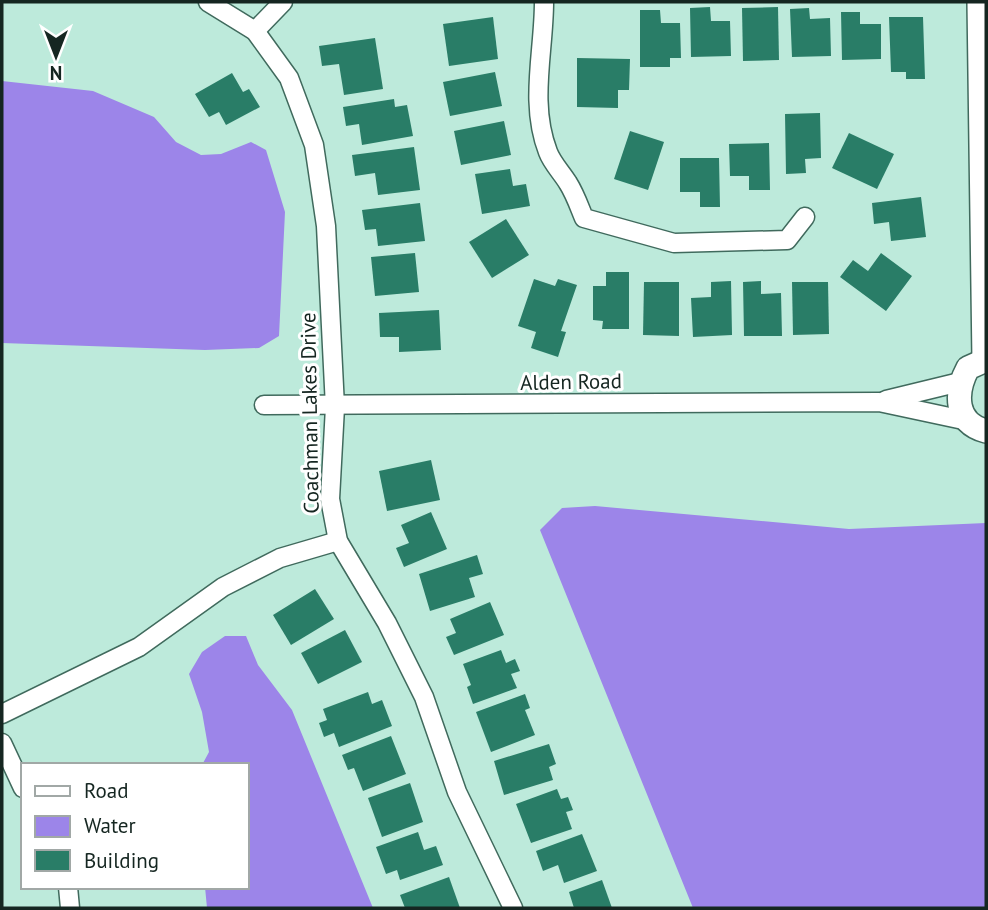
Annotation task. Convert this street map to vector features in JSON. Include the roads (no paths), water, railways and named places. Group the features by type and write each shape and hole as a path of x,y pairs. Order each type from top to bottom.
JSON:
{"street":[{"name":"Coachman Lakes Drive","path":"208,2 255,31 289,78 314,145 326,226 335,407 330,499 338,541 387,624 424,697 457,792 513,908"},
{"path":"255,31 283,2"},
{"path":"544,2 544,43 538,75 538,114 548,153 571,186 584,218 674,243 788,240 805,216"},
{"path":"977,426 960,410 958,396 960,382 968,369 985,360 979,2"},
{"name":"Alden Road","path":"264,405 335,407 879,402 960,382"},
{"name":"Alden Road","path":"879,402 977,426"},
{"path":"2,714 139,648 223,587 280,558 338,541"},
{"path":"2,743 21,784"},
{"path":"68,889 70,908"}],"water":[{"path":"2,81 93,91 154,117 176,142 201,155 221,154 251,142 266,150 285,212 279,336 259,348 205,350 2,343"},
{"path":"595,506 849,529 986,523 986,908 693,908 540,530 562,508"},
{"path":"225,636 246,636 258,665 292,710 373,908 207,908 205,889 248,889 248,763 203,763 209,752 202,712 189,674 202,652"}]}
